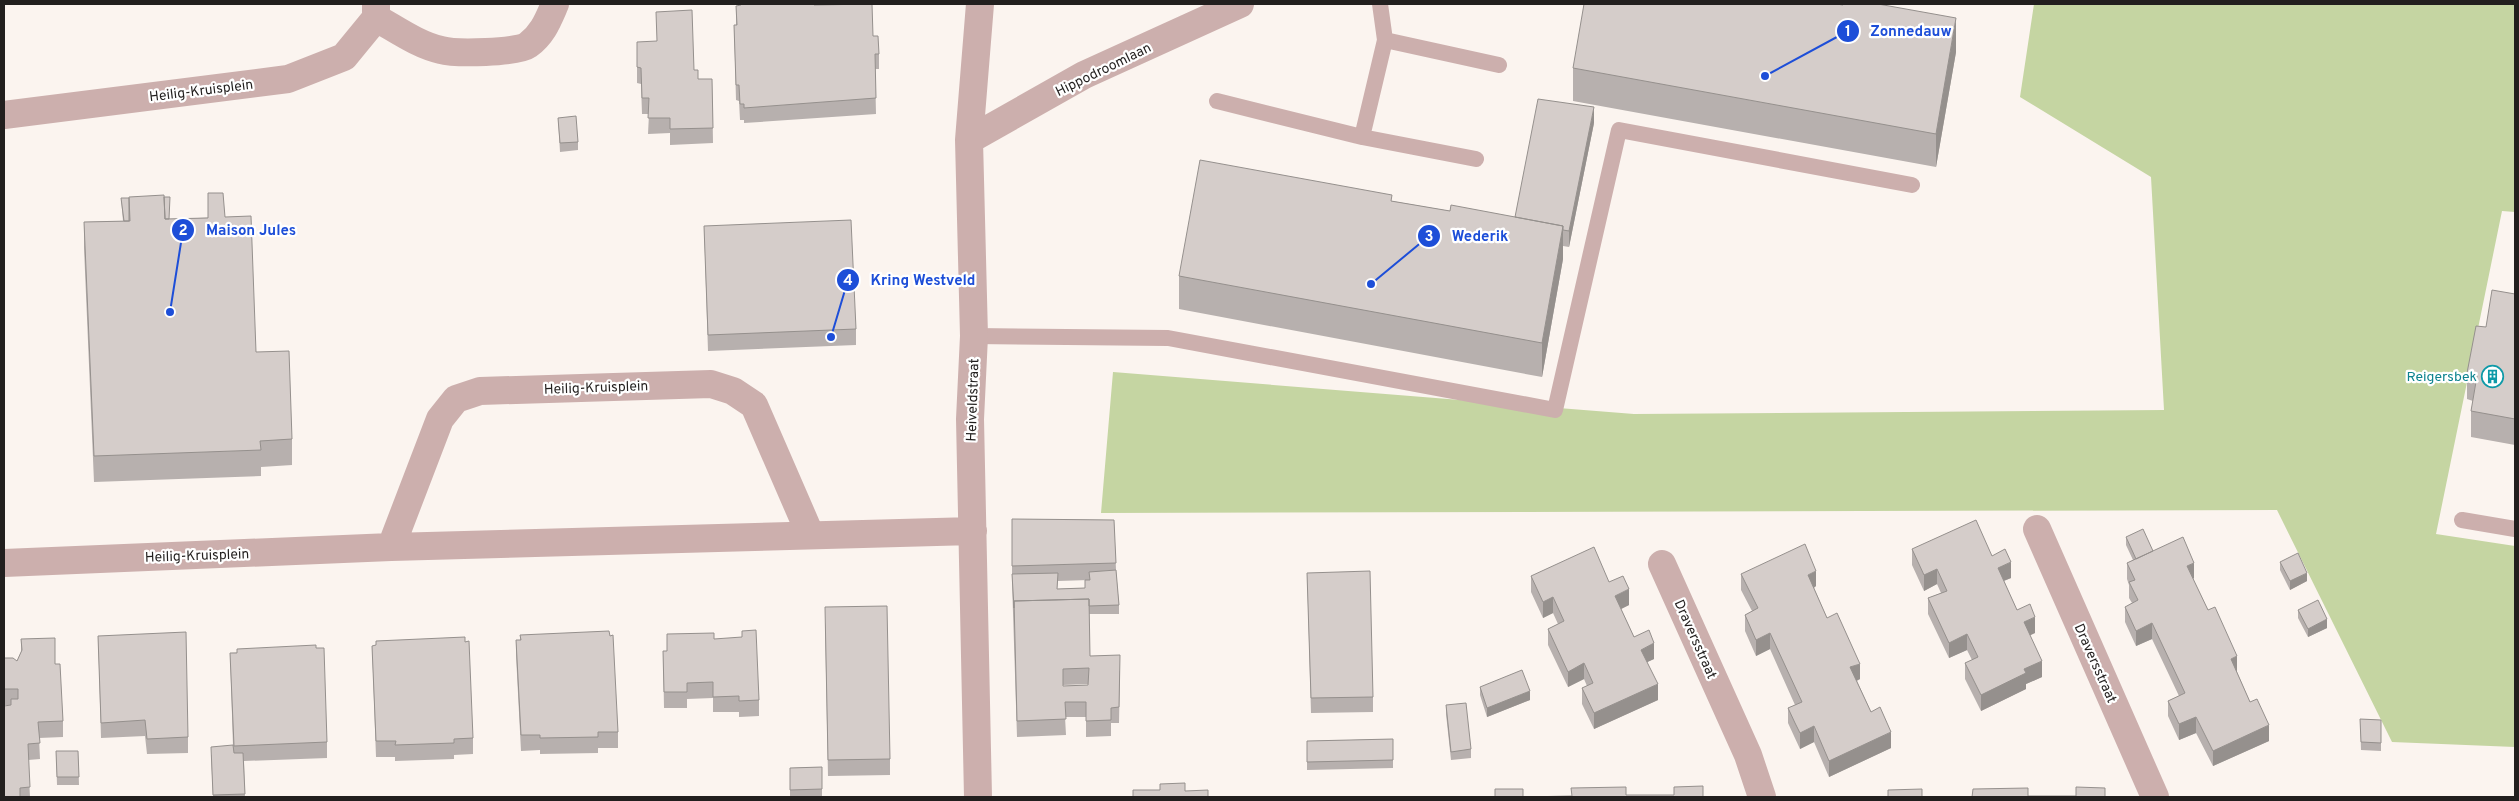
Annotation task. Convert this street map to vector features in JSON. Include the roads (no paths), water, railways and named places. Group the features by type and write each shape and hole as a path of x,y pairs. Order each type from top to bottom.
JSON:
{"street":[{"name":"Heilig-Kruisplein","path":"4,115 288,79 344,57 376,11 414,39 441,50 501,52 526,46 543,30 555,4"},
{"name":"Heiveldstraat","path":"978,797 970,418 974,336 969,140 980,4"},
{"name":"Hippodroomlaan","path":"969,140 1084,75 1240,4"},
{"name":"Heilig-Kruisplein","path":"391,547 440,419 456,399 480,391 508,390 711,384 733,391 754,405 810,534"},
{"name":"Draversstraat","path":"2037,529 2155,797"},
{"name":"Heilig-Kruisplein","path":"4,563 391,547 973,531"},
{"name":"Draversstraat","path":"1662,564 1748,755 1762,797"}],"lane":[{"path":"1362,137 1385,40 1380,4"},
{"path":"1385,40 1499,66"},
{"path":"1217,101 1362,137 1476,158"},
{"path":"974,336 1168,338 1556,410 1619,130 1912,185"},
{"path":"2462,520 2515,529"}],"place":[{"name":"Zonnedauw","path":"1765,76"},
{"name":"Wederik","path":"1371,284"},
{"name":"Maison Jules","path":"170,312"},
{"name":"Kring Westveld","path":"831,337"},
{"name":"Reigersbek","path":"2493,376"}]}
